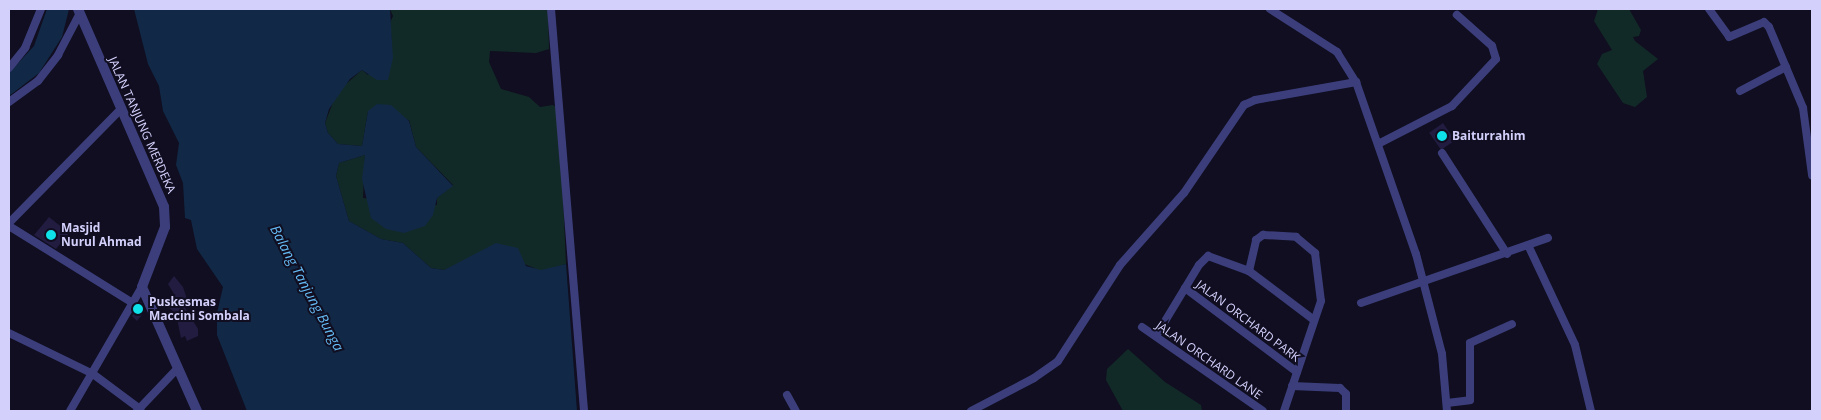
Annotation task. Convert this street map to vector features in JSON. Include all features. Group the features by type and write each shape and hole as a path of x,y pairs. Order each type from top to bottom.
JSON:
{"street":[{"path":"9,68 25,48 41,9"},
{"path":"551,9 584,411"},
{"path":"1270,9 1338,52 1356,82 1380,143 1422,280 1442,354 1447,411"},
{"path":"1710,9 1729,38 1764,22 1776,40 1803,108 1812,175"},
{"path":"9,102 38,81 58,55 79,12"},
{"name":"JALAN TANJUNG MERDEKA","path":"79,12 152,173 166,218 142,287"},
{"path":"1380,143 1452,106 1496,59 1492,46 1457,15"},
{"path":"1740,91 1786,67"},
{"path":"971,411 1034,378 1058,361 1116,271 1184,193 1244,105 1255,100 1356,82"},
{"path":"122,108 9,224 131,302"},
{"path":"1442,153 1506,254"},
{"path":"1249,270 1258,237 1296,238 1311,246 1322,286 1314,320 1284,411"},
{"path":"1361,303 1422,280 1506,254 1548,238"},
{"path":"1528,245 1575,345 1590,411"},
{"path":"1156,336 1185,288 1208,256 1249,270 1314,320"},
{"path":"70,411 93,374 131,302 142,287 198,411"},
{"name":"JALAN ORCHARD PARK","path":"1185,288 1297,372"},
{"path":"1447,403 1470,400 1470,343 1512,324"},
{"name":"JALAN ORCHARD LANE","path":"1142,327 1263,411"},
{"path":"9,333 93,374 139,410 178,368"},
{"path":"1292,386 1340,388 1346,394 1346,411"},
{"path":"787,395 796,411"}],"green space":[{"path":"390,9 548,9 549,49 536,53 490,51 489,62 501,89 529,97 540,107 553,105 559,109 566,264 541,271 489,249 444,270 431,268 403,243 381,239 349,221 336,176 339,163 365,155 363,198 437,205 437,198 453,185 416,147 409,120 368,111 362,146 338,144 328,133 325,123 337,92 362,70 368,75 392,44 390,23 393,16"},
{"path":"1598,9 1629,9 1641,30 1639,36 1633,37 1635,41 1658,59 1643,71 1647,97 1635,107 1623,103 1597,64 1602,54 1612,50 1594,21"},
{"path":"1128,349 1165,382 1201,405 1202,411 1123,411 1106,380 1107,369"}],"water":[{"path":"47,9 69,9 62,37 39,73 9,96 9,73 34,46"},
{"name":"Balang Tanjung Bunga","path":"134,9 390,9 393,58 388,80 377,80 362,70 350,79 329,109 325,123 328,133 338,144 362,146 368,111 377,104 391,105 409,121 416,147 453,186 437,198 433,215 425,226 404,233 386,229 371,218 362,179 365,155 339,163 336,176 349,221 381,239 403,243 431,268 444,270 496,243 518,248 526,266 541,270 566,264 577,411 247,411 217,335 217,313 223,287 197,249 191,220 185,218 183,183 176,165 179,143 163,111 159,86 148,64"}],"building":[{"name":"Baiturrahim","path":"1443,123 1455,140 1441,150 1429,133"},
{"name":"Masjid Nurul Ahmad","path":"49,217 69,233 56,249 34,235"},
{"path":"174,276 183,287 188,302 184,306 198,329 198,336 187,341 185,336 181,338 176,314 166,305 174,294 168,284"},
{"path":"141,301 145,311 137,321 132,316"}],"place":[{"name":"Baiturrahim","path":"1442,136"},
{"name":"Masjid Nurul Ahmad","path":"51,235"},
{"name":"Puskesmas Maccini Sombala","path":"138,309"}]}
